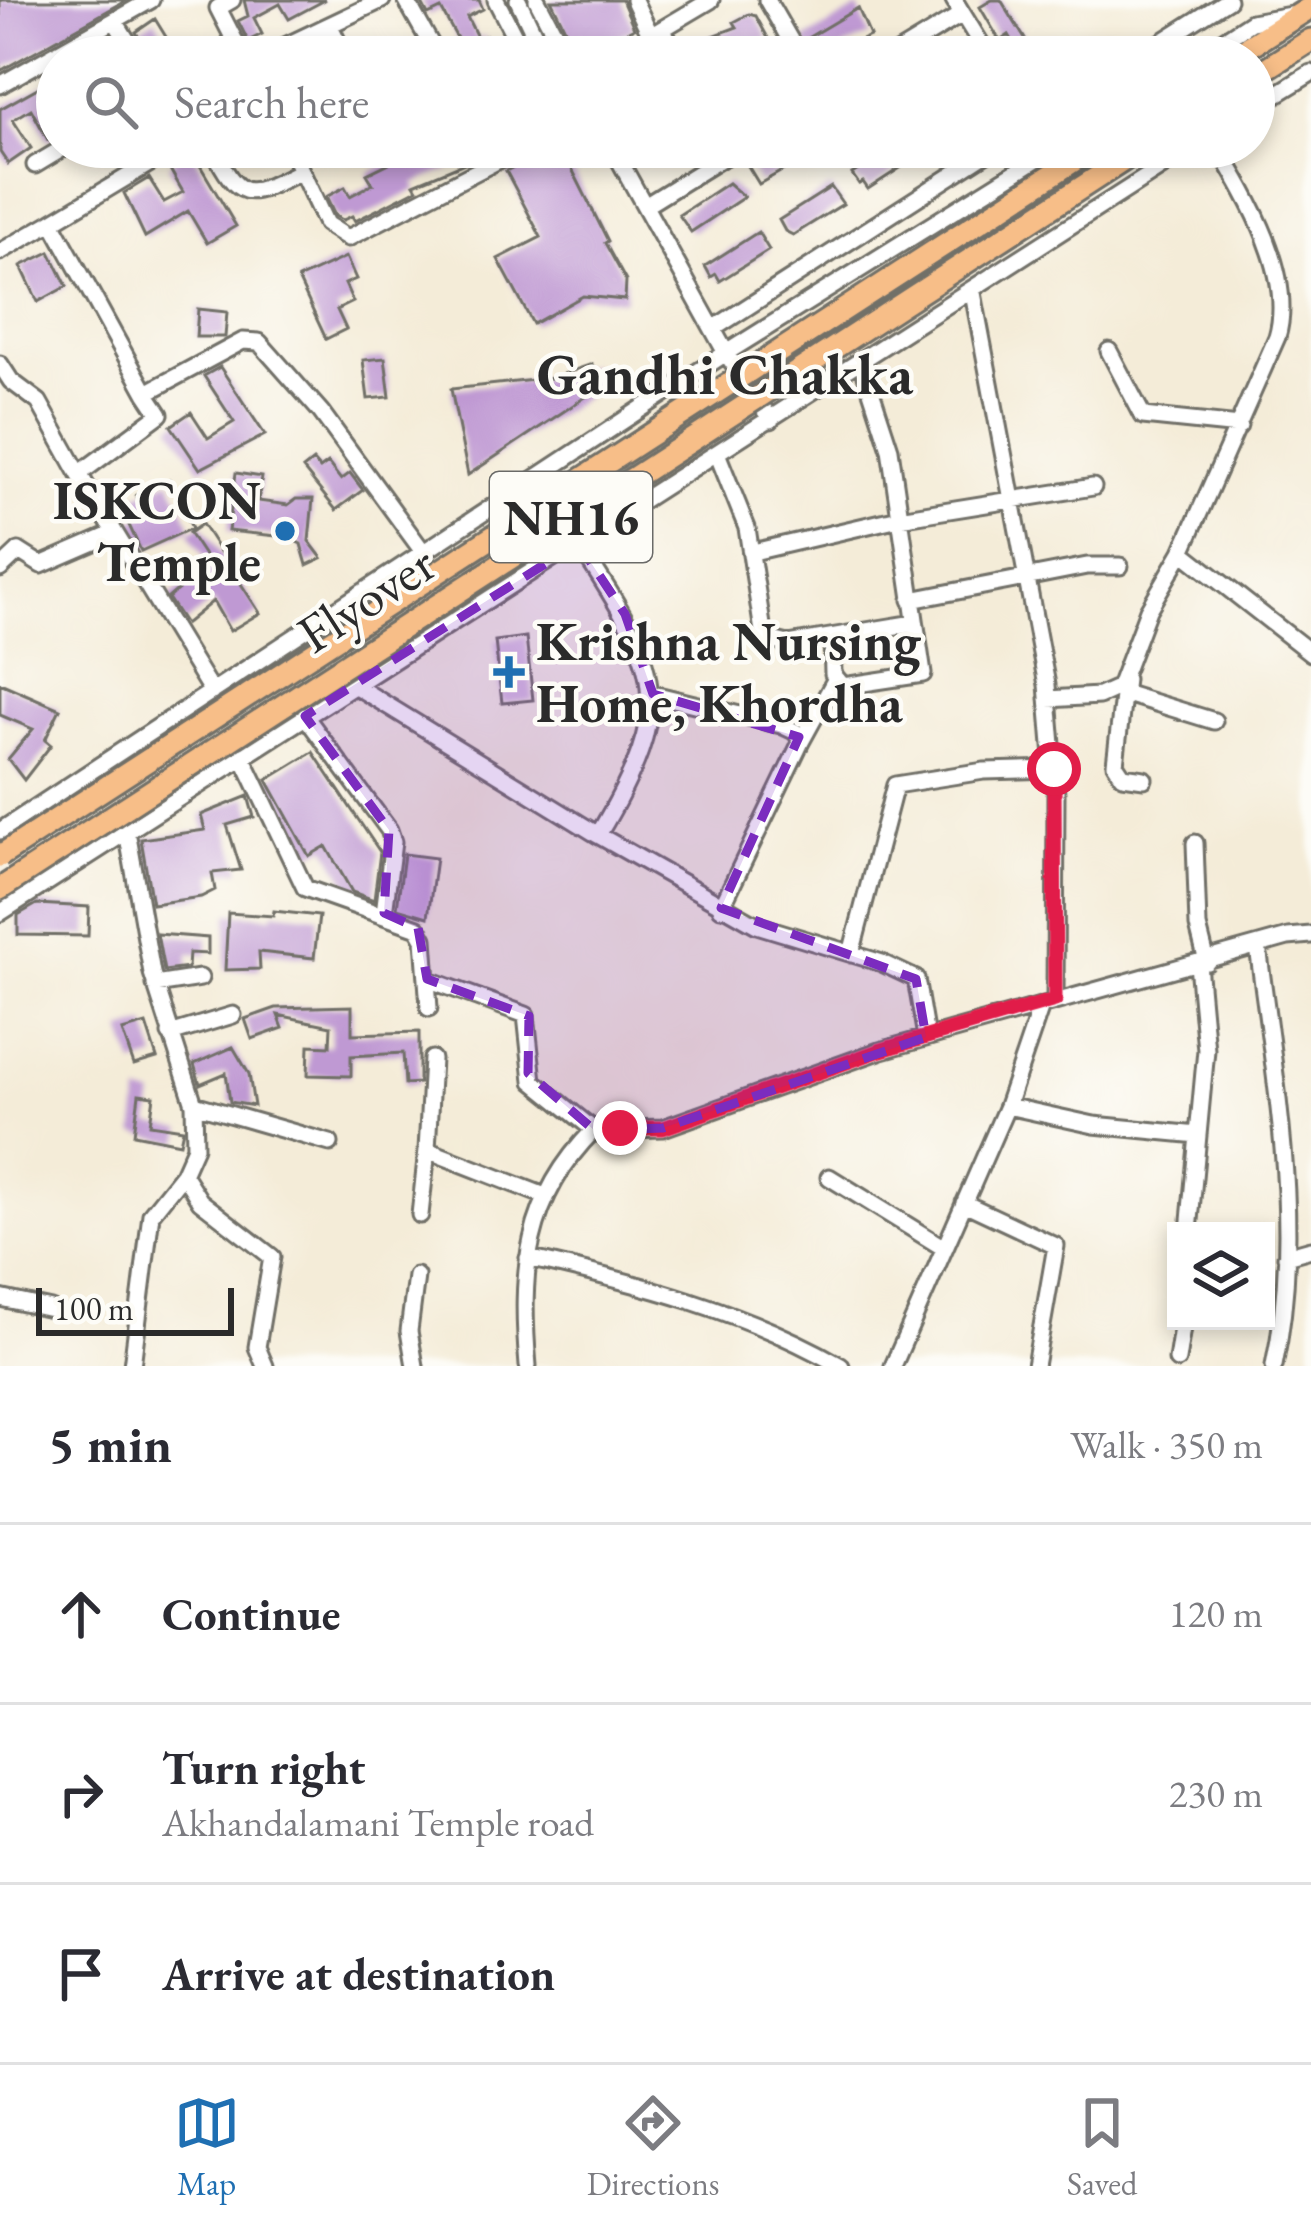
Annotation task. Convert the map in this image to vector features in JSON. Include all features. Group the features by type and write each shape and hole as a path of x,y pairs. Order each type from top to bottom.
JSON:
{"highway":[{"path":"1265,36 1306,10"},
{"path":"1275,63 1311,40"},
{"name":"Flyover","path":"0,856 1063,168"},
{"name":"Flyover","path":"0,889 1112,168"}],"street":[{"path":"87,36 151,0"},
{"path":"232,0 218,8 233,36"},
{"path":"308,36 382,0"},
{"path":"406,0 426,36"},
{"path":"496,0 514,36"},
{"path":"518,0 535,36"},
{"path":"537,0 556,36"},
{"path":"634,0 660,36"},
{"path":"652,36 711,0"},
{"path":"767,0 788,36"},
{"path":"1170,36 1224,1"},
{"path":"919,36 958,7 976,36"},
{"path":"1229,36 1251,22 1306,10"},
{"path":"115,20 125,36"},
{"path":"330,26 335,36"},
{"path":"0,85 36,65"},
{"path":"1275,95 1311,73"},
{"path":"0,252 141,168"},
{"path":"223,168 242,192 261,191 302,171"},
{"path":"300,168 326,224 348,238 483,168"},
{"path":"624,168 726,353 770,420"},
{"path":"645,206 706,168"},
{"path":"713,329 963,168"},
{"path":"0,831 726,353 1020,168"},
{"path":"0,913 305,716 358,688 1161,168"},
{"path":"1144,779 1123,776 1115,764 1124,686 1148,610 1183,552 1239,426 1277,337 1284,303 1230,168"},
{"path":"52,222 160,414 79,474"},
{"path":"893,1366 1048,1003 1054,769 1048,699 973,293"},
{"path":"146,393 243,341 260,342 320,412 424,553"},
{"path":"1109,351 1143,416 1239,426"},
{"path":"835,680 855,688 922,674 883,416 862,363"},
{"path":"0,364 11,382 39,402 212,692"},
{"path":"717,453 753,552 764,638 773,644 914,623"},
{"path":"753,552 899,518 1093,487"},
{"path":"0,569 19,550 41,565 115,532"},
{"path":"578,543 625,614 653,694 651,725 631,780 598,835"},
{"path":"1183,552 1311,653"},
{"path":"911,600 1120,566"},
{"path":"721,908 835,680 832,638"},
{"path":"1048,699 1099,696 1124,686 1214,721"},
{"path":"358,688 721,908 916,979 926,1037"},
{"path":"653,694 781,725 796,732 801,742"},
{"path":"305,716 388,830 392,854 384,913"},
{"path":"242,756 305,888 418,928 429,1008"},
{"path":"850,954 895,784 984,771 1054,769"},
{"path":"127,831 155,985 194,1104 195,1147 183,1174 151,1214 132,1366"},
{"path":"1190,1222 1206,1050 1195,843"},
{"path":"427,979 526,1015 532,1081 594,1130 663,1128 926,1037 1311,935"},
{"path":"1258,946 1285,1166 1286,1256 1274,1366"},
{"path":"155,985 200,978"},
{"path":"170,1034 232,1016"},
{"path":"420,1216 432,1059"},
{"path":"194,1104 330,1143"},
{"path":"1006,1106 1094,1125 1198,1136"},
{"path":"528,1366 528,1258 545,1196 570,1154 594,1130"},
{"path":"427,1150 545,1196"},
{"path":"183,1174 200,1201 272,1257 257,1347 265,1366"},
{"path":"829,1177 944,1247"},
{"path":"964,1203 1056,1246 1035,1366"},
{"path":"1286,1256 1311,1249"},
{"path":"528,1258 704,1303 787,1335 842,1366"},
{"path":"415,1366 409,1331 416,1276"},
{"path":"0,1298 51,1309"},
{"path":"1177,1360 1182,1330"}],"highlighted area":[{"path":"578,543 625,614 653,694 799,737 721,908 916,979 926,1037 663,1128 594,1130 528,1073 529,1016 427,979 418,928 384,913 389,830 305,716"}],"building":[{"path":"0,0 127,0 63,36 36,36 36,51 0,71"},
{"path":"244,0 325,0 289,19 280,4 254,18 262,34 258,36 246,36 238,21 248,16"},
{"path":"420,0 479,0 483,9 467,17 476,36 456,36 441,9 428,15"},
{"path":"551,0 622,0 634,28 619,36 569,36"},
{"path":"1001,0 1023,36 997,36 980,7"},
{"path":"858,8 870,36 811,36"},
{"path":"749,14 756,16 767,36 713,36 737,27 734,22"},
{"path":"155,19 165,36 138,36 136,32"},
{"path":"36,89 36,118 31,109 13,120 31,148 8,164 0,152 0,109"},
{"path":"169,168 201,168 236,226 207,243 188,211 145,237 124,193 149,178 164,202 183,192"},
{"path":"379,168 453,168 414,184 417,189 355,221 352,216 343,220 335,216 326,197 345,187 350,196 373,184 367,174"},
{"path":"572,168 626,281 625,300 583,296 533,324 498,259 541,237 506,171"},
{"path":"749,168 787,168 759,184"},
{"path":"861,168 900,168 868,189 852,174"},
{"path":"728,183 744,197 691,232 679,215"},
{"path":"831,187 843,204 793,235 785,231 779,220"},
{"path":"758,232 769,250 720,281 716,274 711,277 705,266"},
{"path":"50,252 67,286 38,302 21,266"},
{"path":"346,257 356,279 345,284 353,302 337,310 346,329 326,339 298,279"},
{"path":"198,309 227,312 225,337 196,337"},
{"path":"385,358 390,397 368,399 363,360"},
{"path":"592,364 602,386 468,475 451,389 552,378"},
{"path":"220,367 265,435 200,469 171,426 191,412 208,438 234,422 204,376"},
{"path":"313,461 320,469 328,463 341,480 350,473 363,490 336,510 303,469"},
{"path":"236,473 262,477 258,501 288,505 296,499 313,499 309,541 322,558 307,565 301,544 286,537 228,531"},
{"path":"170,480 192,528 141,551 128,523 145,515 136,495"},
{"path":"202,524 260,613 230,631 213,601 185,624 168,598 209,563 189,533"},
{"path":"526,637 533,700 502,703 495,641"},
{"path":"0,683 60,709 45,740 51,745 24,780 8,759 33,729 0,715"},
{"path":"313,752 380,852 374,900 352,892 326,846 309,856 267,780"},
{"path":"248,796 254,817 227,825 241,870 212,873 215,890 201,897 152,904 141,839 205,830 201,815"},
{"path":"404,854 436,858 428,917 397,908"},
{"path":"37,904 89,907 88,936 18,935 18,915"},
{"path":"274,911 319,916 314,958 259,952 260,969 225,970 228,913 273,916"},
{"path":"157,934 208,938 208,954 189,953 188,968 164,971"},
{"path":"352,1006 352,1034 419,1032 419,1083 405,1084 403,1053 351,1056 351,1076 308,1075 309,1045 330,1046 331,1026 278,1015 283,1028 252,1039 245,1019 276,1008"},
{"path":"146,1024 157,1058 134,1065 122,1031"},
{"path":"233,1047 249,1074 254,1106 230,1102 226,1073 200,1084 194,1064"},
{"path":"139,1094 154,1096 150,1124 183,1129 180,1143 134,1134"}],"place":[{"name":"ISKCON Temple","path":"285,531"},
{"name":"Krishna Nursing Home, Khordha","path":"509,672"}],"district":[{"name":"Gandhi Chakka","path":"725,374"}],"route":[{"path":"620,1128 663,1128 878,1051 1055,1000 1054,769"}]}
